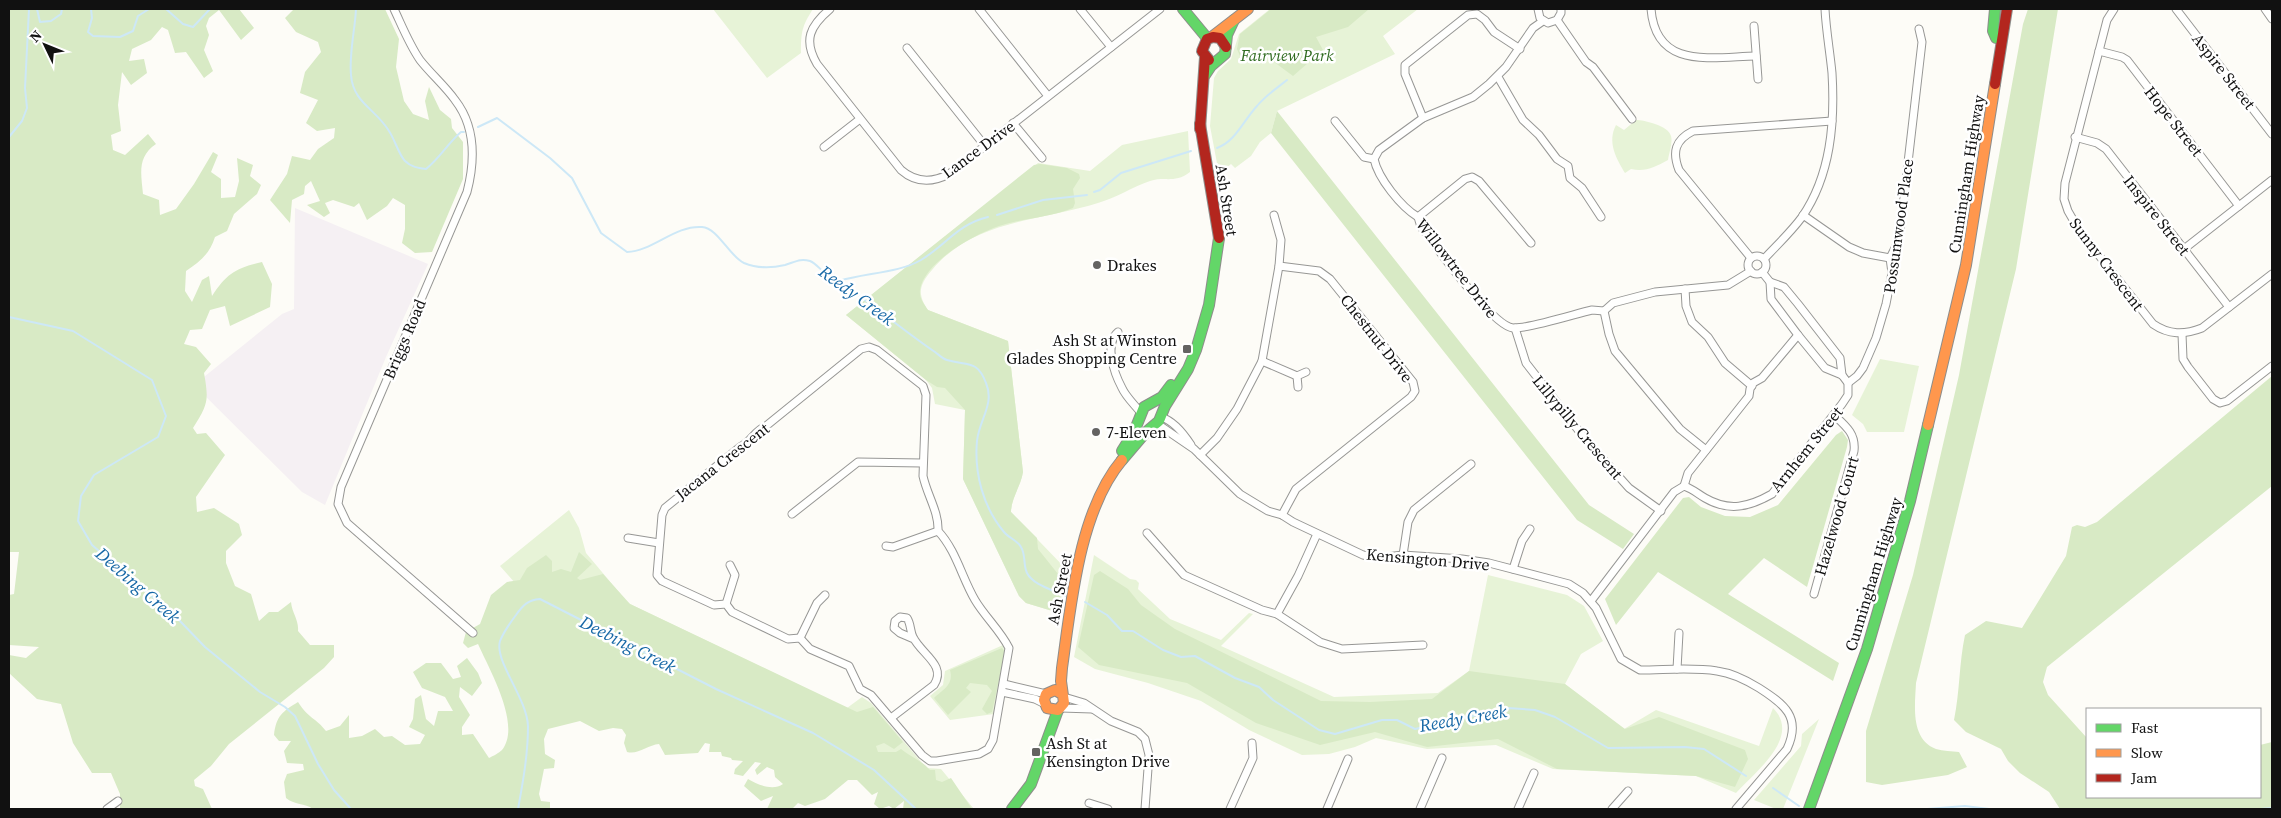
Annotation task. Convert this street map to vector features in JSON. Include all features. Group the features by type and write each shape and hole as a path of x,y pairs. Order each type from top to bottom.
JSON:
{"main road":[{"path":"1183,9 1210,37 1220,38 1226,47"},
{"path":"1218,60 1211,61 1205,57 1202,47 1210,37 1248,9"},
{"path":"1995,9 1993,31 1996,38"},
{"name":"Cunningham Highway","path":"1947,343 2000,9"},
{"name":"Cunningham Highway","path":"1809,809 1846,711 1890,574 1913,492 1966,265 2007,9"},
{"path":"1996,77 2001,65 2012,9"},
{"path":"1205,75 1225,54 1227,35 1234,20"},
{"name":"Ash Street","path":"1095,507 1118,465 1158,420 1188,369 1201,332 1213,282 1213,233 1200,124 1205,57"},
{"name":"Ash Street","path":"1012,809 1030,784 1064,703 1061,681 1064,649 1077,566 1098,491 1107,472 1134,432 1144,410 1162,397 1174,382 1201,332"},
{"path":"1156,406 1158,420 1144,422 1144,410 1156,406"},
{"name":"Ash Street","path":"1047,741 1047,699 1064,649"},
{"path":"1060,709 1047,699 1055,690 1063,695"}],"street":[{"name":"Briggs Road","path":"394,9 413,49 429,71 457,102 466,119 472,145 472,173 467,192 341,487 338,504 346,523 473,632"},
{"name":"Lance Drive","path":"829,9 814,24 809,41 810,49 817,64 901,170 914,179 932,181 949,174 1160,9"},
{"path":"979,9 1048,96"},
{"path":"1080,9 1111,47"},
{"path":"1538,9 1538,15 1543,21 1548,23 1557,20 1561,14 1561,9"},
{"path":"1651,9 1652,23 1659,39 1669,49 1679,54 1694,57 1756,56"},
{"path":"1764,259 1803,215 1822,182 1832,121 1832,74 1825,9"},
{"name":"Sunny Crescent","path":"2114,9 2107,20 2075,137 2064,192 2068,211 2079,230 2153,324 2160,329 2182,334"},
{"name":"Aspire Street","path":"2176,9 2272,134"},
{"path":"2265,9 2272,19"},
{"path":"1423,118 1405,74 1405,65 1468,15 1477,14 1485,20 1494,32 1520,48"},
{"path":"1557,20 1586,62 1594,67 1632,118"},
{"path":"1335,121 1364,157 1374,159 1380,150 1423,118 1473,97 1498,77 1533,28 1543,21"},
{"path":"1754,26 1758,79"},
{"name":"Possumwood Place","path":"1848,383 1863,368 1876,338 1886,304 1892,273 1890,258 1898,240 1922,42 1919,29"},
{"path":"907,48 985,146"},
{"name":"Hope Street","path":"2099,51 2127,60 2239,206"},
{"path":"1498,77 1523,120 1539,136 1557,159 1568,166 1570,178 1582,188 1601,217"},
{"path":"824,147 860,119"},
{"path":"1751,258 1679,170 1675,160 1677,146 1682,136 1693,131 1832,121"},
{"path":"1013,123 1042,158"},
{"name":"Inspire Street","path":"2075,137 2097,143 2106,149 2229,307"},
{"name":"Willowtree Drive","path":"1374,159 1376,171 1407,211 1418,217 1421,227 1479,300 1500,323 1515,328 1592,310 1604,311 1613,303 1655,292 1728,285 1751,271"},
{"path":"1418,217 1465,180 1472,177 1479,181 1531,243"},
{"path":"2184,249 2272,180"},
{"path":"1200,455 1217,438 1237,409 1262,361 1279,266 1281,240 1274,215"},
{"path":"1803,215 1849,247 1862,253 1890,258"},
{"path":"1758,256 1764,259 1766,266 1762,272 1755,274 1751,271 1748,266 1751,258 1758,256"},
{"name":"Chestnut Drive","path":"1279,266 1319,271 1330,279 1413,382 1415,391 1411,398 1296,488 1282,515"},
{"path":"1762,272 1770,282 1784,287 1834,350 1840,358 1842,375 1848,383"},
{"path":"2272,274 2202,328 2182,334 2184,359 2188,367 2213,399 2220,402 2228,401 2272,366"},
{"path":"1770,282 1771,299 1798,335 1825,368 1842,375"},
{"path":"1685,289 1686,306 1692,322 1708,337 1725,363 1752,386"},
{"path":"1604,311 1615,351 1680,429 1706,450"},
{"name":"Lillypilly Crescent","path":"1515,328 1526,364 1586,440 1630,488 1661,511"},
{"path":"1118,332 1111,340 1110,350 1118,379 1127,394 1144,410"},
{"path":"1591,601 1674,492 1684,486 1688,473 1749,396 1752,386 1762,378 1798,335"},
{"name":"Jacana Crescent","path":"869,347 877,350 923,386 926,396 922,462 925,488 938,520 938,531 947,540 975,599 1004,637 1010,648 993,740 988,749 979,754 937,761 930,761 922,755 871,695 860,689 849,666 810,649 800,638 788,639 732,612 726,604 714,605 662,580 657,575 662,515 670,502 749,442 757,430 766,426 861,349 869,347"},
{"path":"1262,361 1297,376 1306,372"},
{"path":"1297,376 1298,387"},
{"name":"Arnhem Street","path":"1684,486 1720,506 1740,508 1757,503 1772,494 1834,416 1848,395 1848,383"},
{"name":"Hazelwood Court","path":"1814,594 1854,452 1855,442 1851,432 1834,416"},
{"name":"Kensington Drive","path":"1158,420 1168,420 1179,429 1194,449 1240,494 1268,511 1282,515 1317,534 1363,555 1377,558 1403,555 1462,559 1513,569 1569,584 1591,601 1601,616 1612,643 1622,659 1640,670 1717,670 1744,679 1779,701 1790,715 1793,732 1787,749 1736,809"},
{"path":"792,514 858,462 922,462"},
{"path":"1403,555 1408,522 1414,510 1470,464"},
{"path":"1513,569 1522,541 1530,530"},
{"path":"886,546 893,547 938,531"},
{"path":"1147,533 1184,575 1262,610 1277,614 1329,647 1342,649 1423,645"},
{"path":"1277,614 1298,576 1317,534"},
{"path":"628,538 659,543"},
{"path":"726,604 735,575 730,565"},
{"path":"800,638 817,603 826,595"},
{"path":"1677,669 1679,632"},
{"path":"891,718 934,685 939,678 938,669 914,638"},
{"path":"1003,688 1035,699 1047,699"},
{"path":"1063,695 1084,703 1111,721 1134,729 1145,739 1149,755 1145,809"},
{"path":"1060,709 1092,709"},
{"path":"1230,809 1253,758 1252,743"},
{"path":"1420,809 1442,758"},
{"path":"1327,809 1348,759"},
{"path":"1518,809 1534,773"},
{"path":"1612,809 1628,791"},
{"path":"106,809 118,801"},
{"path":"1088,803 1108,809"}],"shaded area":[{"path":"295,208 428,264 386,357 325,505 302,492 194,385 282,314 294,309"}],"green space":[{"path":"9,9 239,9 254,28 241,40 219,10 209,18 206,26 209,35 204,50 213,71 204,78 186,52 175,53 168,30 162,27 151,40 132,49 129,61 144,59 147,73 131,85 122,72 118,105 121,131 111,135 113,150 125,155 148,134 156,144 150,149 143,160 142,179 143,194 159,200 160,215 176,209 213,152 218,155 211,172 221,179 221,198 235,197 239,181 237,158 253,165 250,176 261,185 257,194 234,214 227,231 215,237 204,256 186,271 185,291 192,302 202,280 209,276 212,296 222,282 233,273 239,269 262,262 272,284 270,307 230,326 225,306 210,310 202,329 190,330 184,344 196,347 211,364 204,373 206,402 193,428 197,434 206,433 225,455 196,497 197,512 214,508 239,524 242,535 226,551 226,563 235,586 251,594 259,621 269,612 278,612 291,602 298,631 310,645 334,645 334,657 324,668 229,744 211,766 194,780 195,786 203,789 212,809 120,809 120,794 111,773 92,773 73,743 61,704 37,699 9,673 9,655 26,658 39,647 9,645 9,595 14,594 19,552 9,552"},
{"path":"294,9 385,9 399,39 396,67 404,101 413,114 429,120 425,101 429,87 440,110 451,119 452,128 463,142 463,179 432,252 415,253 402,243 405,229 405,205 393,198 387,206 367,220 359,203 354,207 333,200 325,203 330,213 324,217 307,205 320,201 311,181 305,186 304,194 292,200 290,223 270,200 287,174 292,156 310,160 318,149 334,138 335,128 317,131 306,123 318,100 300,93 305,72 321,52 318,42 296,32 285,18"},
{"path":"713,9 813,9 806,20 803,30 801,53 767,78"},
{"name":"Fairview Park","path":"1270,9 1418,9 1383,36 1395,54 1277,111 1271,133 1260,142 1251,156 1235,168 1231,164 1219,174 1210,126 1214,78 1218,71 1231,59 1239,34"},
{"path":"1271,9 1369,9 1348,27 1316,37 1323,50 1293,76 1258,50 1240,56 1237,49 1240,34"},
{"path":"2028,9 2058,9 2016,269 1916,683 1915,711 1918,730 1922,738 1936,749 1959,752 1967,767 1948,775 1882,785 1866,782 1866,731 1913,575 1959,375 2023,24"},
{"path":"1277,111 1589,505 1634,534 1623,549 1577,520 1271,133"},
{"path":"1636,120 1650,122 1666,129 1671,136 1671,148 1668,160 1659,165 1641,170 1631,169 1625,173 1614,150 1613,131 1616,125 1624,130"},
{"path":"1188,131 1190,172 1184,176 1175,179 1150,181 1098,203 987,232 967,241 949,254 932,270 922,285 922,299 928,310 1008,341 1023,472 1011,512 1068,571 1059,613 1026,603 1019,596 963,479 965,410 935,404 932,388 926,380 846,315 1038,163 1090,171 1122,145"},
{"path":"1040,164 1067,168 1079,174 1080,178 1073,189 1075,203 1073,208 1055,214 999,226 977,235 952,250 931,269 924,280 920,296 928,310 1008,341 1023,472 1011,512 1037,538 1038,549 1066,584 1059,613 1026,603 1019,596 963,479 965,410 945,388 937,387 926,380 846,315 1034,165"},
{"path":"1880,359 1919,366 1904,432 1867,432 1863,424 1852,415"},
{"path":"2272,376 2272,486 2047,667 2043,682 2048,695 2086,737 2086,798 2261,798 2261,745 2272,742 2272,809 2060,809 2049,792 2020,773 2008,761 2001,749 1966,732 1954,720 1965,635 1986,621 2022,628 2066,556 2072,527 2077,525 2085,527 2097,522"},
{"path":"1842,431 1848,440 1847,447 1807,587 1764,558 1728,594 1839,663 1833,681 1658,572 1616,625 1605,599 1683,498 1689,497 1701,507 1725,516 1750,517 1778,505 1836,435"},
{"path":"569,510 579,528 586,553 628,603 847,708 862,697 871,703 927,768 941,769 974,809 916,809 874,770 530,600 500,566"},
{"path":"579,552 592,564 577,578 580,580 603,574 630,604 857,712 873,707 903,742 894,749 884,743 876,746 878,752 896,752 901,749 930,770 935,770 936,780 942,782 951,778 972,809 903,809 904,801 894,809 889,806 880,809 874,804 878,792 872,795 857,780 848,780 825,799 805,806 798,803 792,809 767,809 773,796 761,801 744,786 748,779 770,787 783,784 775,777 774,770 767,767 757,775 755,770 761,763 755,762 743,776 734,774 735,769 743,761 732,760 722,756 721,752 709,752 710,744 705,743 698,753 665,755 659,744 631,753 627,752 624,743 626,735 622,729 613,728 599,731 580,721 548,729 544,739 545,754 555,760 554,768 544,769 539,794 541,801 550,802 550,809 313,809 286,798 284,782 287,774 304,770 303,764 287,763 284,751 291,741 279,741 274,735 276,723 284,711 298,702 326,731 340,726 349,715 349,738 362,736 375,729 384,737 392,736 405,745 420,744 425,735 409,727 413,719 415,699 421,695 426,719 434,726 438,711 453,711 445,697 422,688 413,672 426,663 441,663 453,679 461,677 457,666 467,658 478,673 482,683 472,696 460,687 459,697 470,715 462,727 462,735 473,734 489,758 501,751 507,739 508,726 502,697 478,644 468,648 463,643 466,632 480,624 491,595 507,582 520,580 527,568 546,555 552,561 552,572 561,569 571,572"},
{"path":"1094,555 1130,579 1136,580 1139,583 1138,589 1170,619 1221,640 1249,613 1253,614 1221,646 1334,697 1438,693 1469,671 1488,575 1567,595 1584,606 1603,641 1581,654 1565,684 1624,729 1656,710 1759,746 1773,708 1781,719 1782,731 1779,742 1764,765 1736,793 1696,776 1553,769 1496,745 1427,749 1376,738 1355,747 1329,754 1302,755 1249,730 1201,701 1148,683 1095,669 1074,657"},
{"path":"1100,571 1128,589 1141,605 1175,629 1321,701 1370,702 1432,699 1469,671 1565,684 1625,729 1659,717 1745,750 1748,759 1735,787 1696,776 1557,769 1498,739 1427,747 1375,732 1320,745 1256,723 1187,683 1099,665 1078,647 1094,575"},
{"path":"1003,645 1006,652 994,714 950,720 930,696 943,685 945,671"},
{"path":"1002,648 1005,652 992,712 987,714 982,709 992,691 987,685 970,683 966,688 971,692 948,715 934,698 949,683 951,679 950,670"},
{"path":"1819,719 1783,809 1776,809 1754,800 1801,746 1802,734"}],"waterway":[{"name":"Reedy Creek","path":"9,137 22,121 27,108 25,88 29,9"},
{"name":"Reedy Creek","path":"37,9 40,22 51,21 61,14 62,9"},
{"name":"Reedy Creek","path":"91,9 92,18 88,32 93,36 120,37 133,31 138,16 149,9"},
{"name":"Reedy Creek","path":"166,9 183,24 193,27 210,9"},
{"name":"Reedy Creek","path":"356,9 351,58 353,85 360,99 384,123 405,161 417,168 426,169 456,136 464,132"},
{"path":"1217,148 1229,141 1260,102 1287,80"},
{"name":"Reedy Creek","path":"478,127 497,118 550,158 572,178 601,233 627,252 637,251 683,230 692,227 702,227 713,232 733,255 749,265 769,267 785,265 800,260 810,261 942,358 971,365 979,370 986,383 989,398 978,433 976,453 981,489 985,501 1004,532 1021,547 1026,570 1030,577 1038,584 1065,596"},
{"path":"1094,192 1100,190 1121,173 1191,151"},
{"path":"997,215 1043,200 1087,195"},
{"path":"839,281 902,268 912,264 930,254 968,225 988,217"},
{"name":"Deebing Creek","path":"9,317 73,331 152,380 166,416 158,437 94,475 81,496 78,521 92,545 178,619 205,647 260,692 285,707 295,716 318,764 334,790 351,809"},
{"name":"Deebing Creek","path":"518,809 526,757 528,726 522,704 499,649 503,634 519,611 529,602 540,599 716,689 813,733 874,770 916,809"},
{"name":"Reedy Creek","path":"1085,602 1107,615 1122,631 1133,631 1163,650 1181,657 1195,656 1235,678 1259,687 1273,700 1319,730 1335,734 1382,720 1397,720 1415,729 1508,708 1535,710 1555,717 1608,748 1685,747 1704,749 1746,776"},
{"name":"Reedy Creek","path":"1773,788 1799,806"},
{"name":"Reedy Creek","path":"1927,809 1965,806 1989,809"},
{"name":"Reedy Creek","path":"2261,809 2272,808"}],"traffic: fast":[{"path":"1183,9 1207,38"},
{"path":"1995,9 1993,31 1996,38"},
{"path":"1205,75 1211,66 1225,54 1227,35 1234,20"},
{"path":"1122,460 1145,433 1159,421 1165,406 1188,369 1196,350 1209,305 1219,238"},
{"path":"1122,451 1134,432 1144,407 1162,397 1171,385"},
{"path":"1809,809 1867,649 1910,501 1928,425"},
{"path":"1012,809 1031,784 1058,710"}],"traffic: slow":[{"path":"1213,36 1248,9"},
{"path":"1928,425 1966,265 1995,84"},
{"path":"1062,694 1055,690 1046,694 1044,700 1047,708 1058,710 1064,703 1061,681 1062,668 1079,559 1086,531 1096,505 1107,481 1122,460"}],"traffic: jam":[{"path":"1995,84 2007,9"},
{"path":"1209,60 1202,51 1207,39 1213,37 1220,38 1226,47"},
{"path":"1200,129 1205,57"},
{"path":"1200,124 1219,238"}],"place":[{"name":"Drakes","path":"1097,265"},
{"name":"Ash St at Winston Glades Shopping Centre","path":"1187,349"},
{"name":"7-Eleven","path":"1096,432"},
{"name":"Ash St at Kensington Drive","path":"1036,752"}]}
